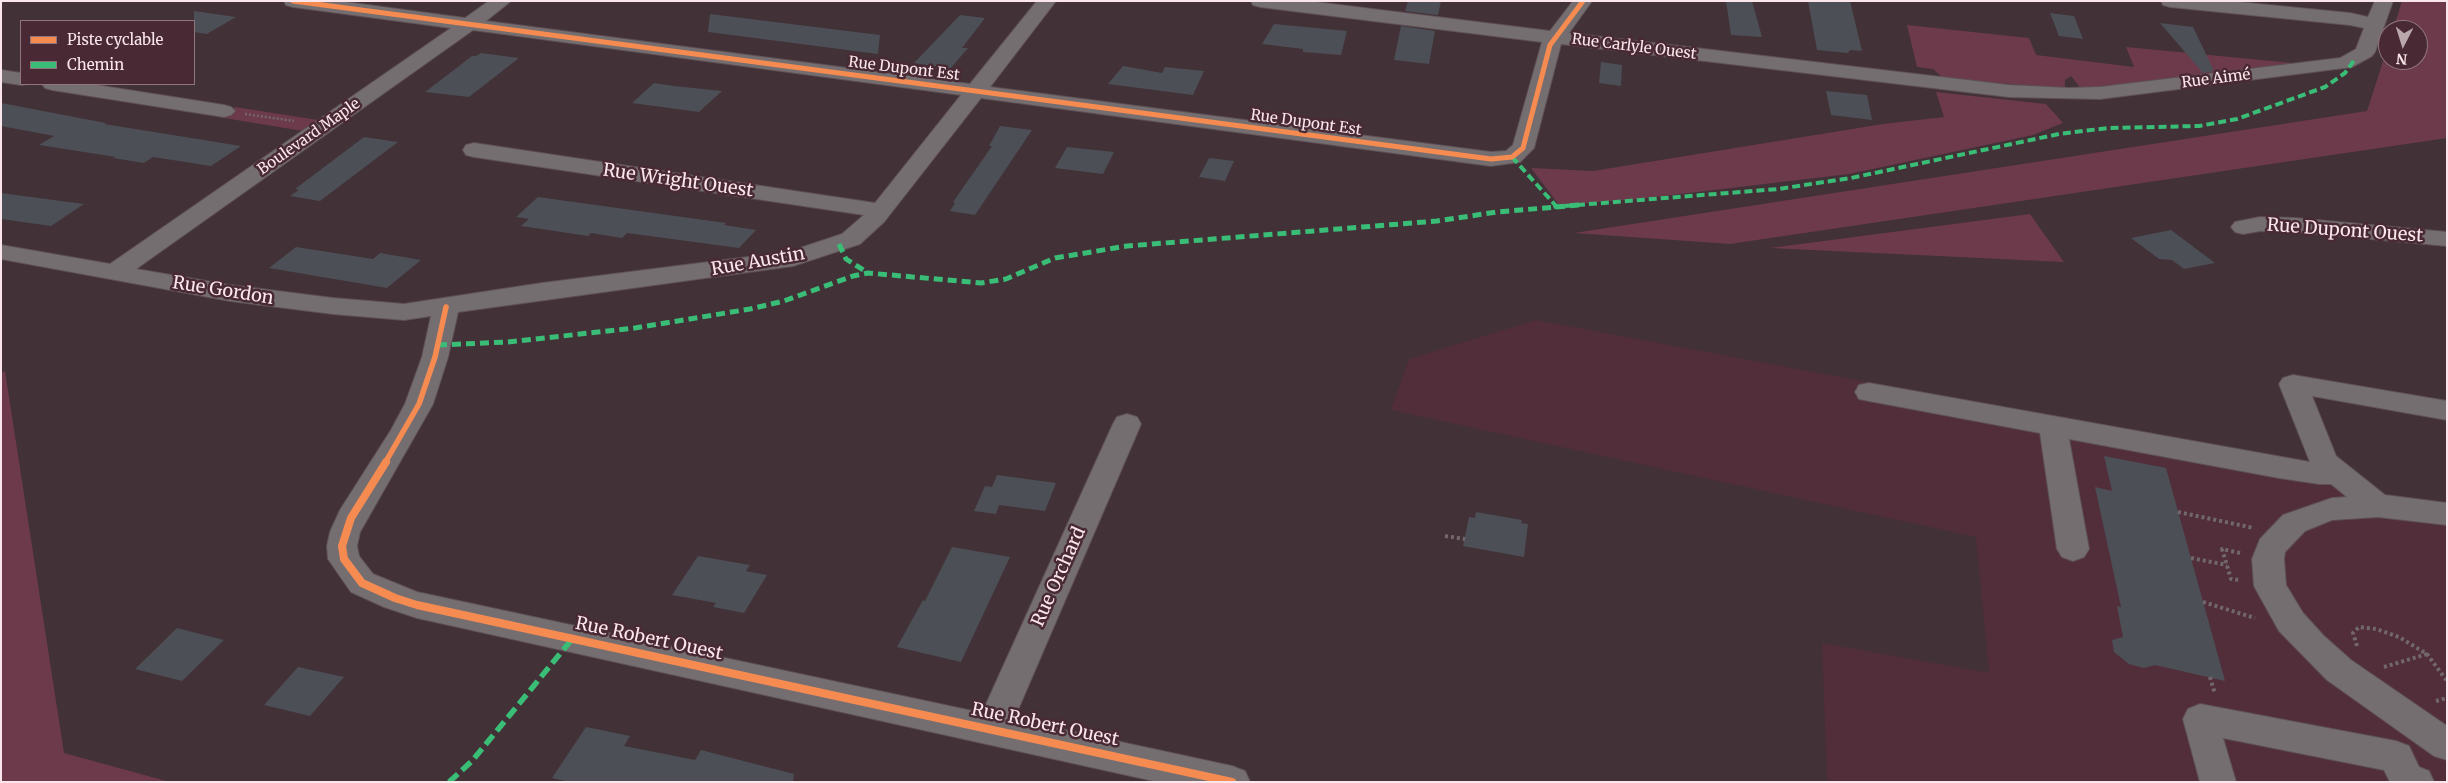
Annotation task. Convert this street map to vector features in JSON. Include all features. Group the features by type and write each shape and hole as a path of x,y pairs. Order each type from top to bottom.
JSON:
{"street":[{"name":"Rue Dupont Est","path":"293,1 1452,156 1492,159 1512,157 1523,148 1527,139 1548,50 1556,37"},
{"name":"Boulevard Maple","path":"115,272 502,1"},
{"name":"Rue Austin","path":"446,307 561,288 786,260 850,239 868,225 881,211 1046,1"},
{"name":"Rue Carlyle Ouest","path":"1260,1 1556,37 1929,76 2009,90"},
{"path":"1556,37 1583,1"},
{"path":"2170,1 2350,20 2376,25"},
{"name":"Rue Aimé","path":"2009,90 2069,94 2100,93 2345,63 2361,56 2368,46 2384,1"},
{"path":"1,76 20,79"},
{"path":"58,85 232,112"},
{"name":"Rue Wright Ouest","path":"474,150 881,211"},
{"name":"Rue Dupont Ouest","path":"2243,227 2260,224 2295,225 2447,239"},
{"name":"Rue Gordon","path":"1,252 230,293 333,306 404,312 446,307"},
{"name":"Rue Robert Ouest","path":"446,307 435,357 418,404 404,433 356,510 346,532 342,546 344,559 362,583 395,598 418,605 1232,782"},
{"path":"2378,506 2324,462 2293,384 2447,411"},
{"path":"1869,392 2279,468 2318,474 2334,472"},
{"name":"Rue Orchard","path":"992,729 1127,424"},
{"path":"2053,427 2073,549"},
{"path":"2447,514 2409,508 2378,506 2332,509 2294,523 2271,547 2268,559 2270,586 2291,622 2339,670 2447,745"},
{"path":"2218,782 2200,719 2396,757 2407,780 2416,782"}],"path":[{"path":"232,112 302,122"},
{"path":"2178,512 2255,528"},
{"path":"1445,536 1465,539"},
{"path":"2231,578 2222,549 2241,553"},
{"path":"2191,558 2227,565"},
{"path":"2203,602 2264,620"},
{"path":"2361,651 2352,633 2359,627 2376,629 2399,637 2427,654 2447,681"},
{"path":"2375,670 2427,654"},
{"path":"2430,700 2439,702 2447,698"}],"shaded area":[{"path":"2402,1 2447,1 2447,138 1730,244 1574,233 2367,111 2380,70 2428,70 2428,20 2396,20"},
{"path":"1907,25 2029,38 2036,55 2134,67 2126,47 2303,64 2082,90 2071,76 2065,80 2065,88 1943,78 1933,69 1917,67"},
{"path":"1936,92 2046,104 2063,123 2033,135 1849,174 1638,199 1559,205 1531,168 1593,171 1883,124 1944,117"},
{"path":"235,107 318,120 303,131 218,117"},
{"path":"2030,214 2064,262 1770,248"},
{"path":"1536,320 2310,465 2447,520 2447,782 1827,782 1822,643 1989,673 1976,537 1391,410 1409,359"},
{"path":"5,371 64,753 170,782 1,782 1,373"}],"building":[{"path":"1408,1 1441,1 1438,15 1405,11"},
{"path":"1726,1 1752,1 1762,37 1731,35"},
{"path":"1808,1 1850,1 1862,51 1850,50 1848,53 1817,50"},
{"path":"194,11 236,17 207,34 195,32"},
{"path":"2050,13 2074,16 2083,39 2059,36"},
{"path":"710,14 880,35 878,54 708,32"},
{"path":"960,15 985,18 962,48 968,48 950,69 914,63"},
{"path":"2160,23 2193,27 2214,71 2203,73"},
{"path":"1274,24 1347,31 1341,55 1303,52 1303,49 1262,44"},
{"path":"1401,26 1435,31 1429,64 1394,60"},
{"path":"481,53 519,58 469,97 425,92 472,56"},
{"path":"1601,62 1622,65 1621,86 1599,83"},
{"path":"1123,66 1162,73 1165,67 1204,71 1193,95 1108,84"},
{"path":"654,83 722,91 699,112 632,103"},
{"path":"1826,91 1867,95 1872,120 1831,115"},
{"path":"1,103 106,123 104,124 241,146 211,166 153,157 144,163 39,145 54,136 1,126"},
{"path":"1000,126 1032,130 975,215 950,211 955,203 953,202 992,146 989,146"},
{"path":"364,137 398,142 320,201 290,196 299,190 295,189"},
{"path":"1067,147 1114,152 1103,174 1055,168"},
{"path":"1209,158 1234,161 1225,181 1199,177"},
{"path":"1,193 84,204 51,226 1,219"},
{"path":"538,197 726,223 724,225 756,230 739,248 627,233 622,238 591,233 588,236 521,226 529,219 516,217"},
{"path":"2171,230 2215,263 2184,269 2172,260 2159,259 2131,238"},
{"path":"296,247 373,259 380,253 421,260 387,288 269,268"},
{"path":"2104,456 2166,468 2225,681 2155,665 2144,668 2129,664 2114,652 2112,640 2123,637 2117,606 2121,607 2095,487 2112,491"},
{"path":"997,475 1056,483 1045,511 999,505 996,514 974,511 985,486 992,487"},
{"path":"1476,512 1522,520 1521,523 1528,524 1524,557 1463,546 1469,517 1475,518"},
{"path":"952,547 1010,557 961,662 897,647 923,600 925,601"},
{"path":"698,556 750,565 746,571 767,575 744,613 713,607 716,603 672,595"},
{"path":"177,628 224,640 182,681 135,669"},
{"path":"298,667 344,677 310,716 264,705"},
{"path":"586,727 630,736 624,746 695,760 701,750 794,774 793,782 569,782 552,778"}],"marked path":[{"path":"438,345 508,342 635,328 750,309 784,301 853,276 868,273 981,283 1006,279 1055,258 1127,246 1437,221 1497,212 1778,189 1851,178 1919,162 2059,134 2108,128 2199,126 2237,119 2325,87 2345,73 2355,59"},
{"path":"1512,157 1557,208"},
{"path":"839,244 846,259 868,273"},
{"path":"449,782 472,761 573,638"}],"cycle path":[{"path":"293,1 1491,159 1512,157 1523,148 1527,139 1550,45 1583,1"},
{"path":"446,307 435,357 419,404 404,433 351,518 345,532 342,546 344,559 362,583 395,598 417,605 1232,782"}]}
